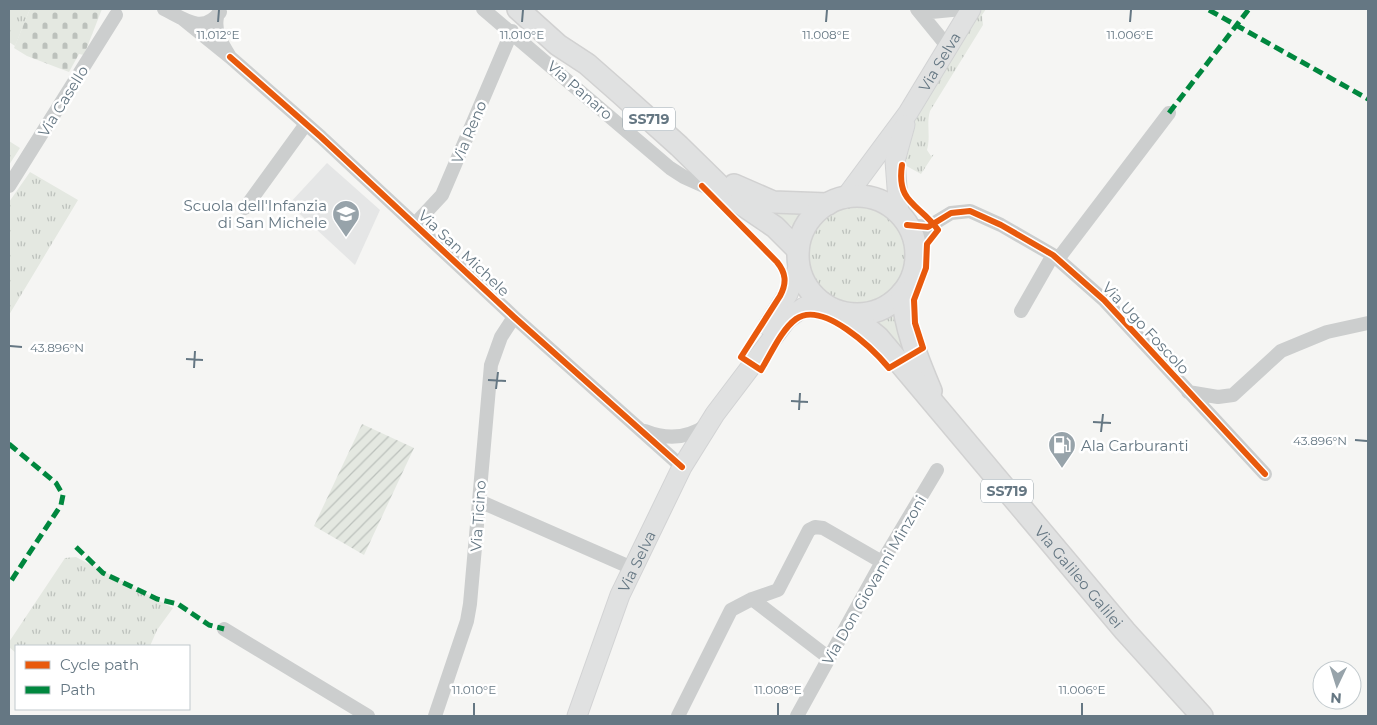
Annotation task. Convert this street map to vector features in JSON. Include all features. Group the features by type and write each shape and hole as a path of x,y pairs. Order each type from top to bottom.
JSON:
{"main road":[{"name":"SS719","path":"518,9 558,45 587,64"},
{"name":"SS719","path":"533,9 564,37 587,64 679,146 731,197 775,227 798,257"},
{"name":"Via Selva","path":"836,201 908,113 971,9"},
{"name":"Via Selva","path":"908,113 896,161 911,222"},
{"name":"SS719","path":"679,146 741,190 762,199 790,204 836,201"},
{"path":"862,197 878,201 911,222 915,247 914,271 902,293 879,310 850,314 824,304 807,287 798,257 806,226 816,213 836,201 862,197"},
{"name":"Via Selva","path":"577,716 610,621 632,568 682,467 712,418 730,383 788,294 798,257"},
{"name":"Via Galileo Galilei","path":"902,293 905,318 914,353 941,411"},
{"name":"Via Selva","path":"712,418 787,319 804,307 824,304"},
{"name":"Via Galileo Galilei","path":"850,314 878,337 1125,631 1202,716"}],"street":[{"path":"164,9 200,25 219,13"},
{"name":"Via Panaro","path":"483,9 512,31 670,168 700,185 731,197"},
{"path":"919,11 962,9"},
{"name":"Via Casello","path":"9,186 119,11"},
{"path":"919,11 948,47"},
{"name":"Via San Michele","path":"219,13 216,29 218,38 230,57"},
{"name":"Via San Michele","path":"183,19 230,57 306,124 514,316 682,467"},
{"name":"Via Reno","path":"415,224 442,195 512,31"},
{"path":"1020,311 1055,257 1169,113"},
{"path":"245,208 306,124"},
{"name":"Via Ugo Foscolo","path":"911,222 951,213 970,211 1001,224 1055,257 1104,300 1265,474"},
{"name":"Via Ticino","path":"435,716 467,621 491,365 501,337 514,316"},
{"name":"Via Ugo Foscolo","path":"1188,392 1218,397 1233,395 1281,351 1327,332 1368,323"},
{"name":"Via San Michele","path":"640,429 665,437 675,438 687,436 712,418"},
{"name":"Via Don Giovanni Minzoni","path":"797,716 882,562 937,470"},
{"path":"479,501 632,568"},
{"path":"678,716 731,610 752,599 778,590 806,533 815,527 828,531 882,562"},
{"path":"752,599 829,658"},
{"path":"224,629 368,716"}],"shaded area":[{"name":"Scuola dell'Infanzia di San Michele","path":"327,163 380,210 355,265 289,204"}],"green space":[{"path":"9,9 30,9 15,46 9,42"},
{"path":"30,9 102,9 84,55 79,54 69,72 27,56 14,48"},
{"path":"976,9 986,9 982,15 983,25 930,111 927,150 931,156 934,154 921,174 903,164 911,126"},
{"path":"9,141 20,148 9,165"},
{"path":"30,172 78,200 9,315 9,202"},
{"path":"856,206 866,207 884,214 898,228 905,246 905,266 898,284 884,298 866,305 856,306 846,305 828,298 814,284 807,266 806,256 807,246 814,228 828,214 846,207"},
{"path":"772,212 806,213 796,229"},
{"path":"897,311 908,353 903,356 872,321 889,317"},
{"path":"362,424 414,448 364,555 314,526"},
{"path":"76,557 173,608 157,630 150,645 15,645 15,652 9,647 9,642 65,558"}],"marked path":[{"path":"1169,113 1249,9"},
{"path":"1209,10 1368,99"},
{"path":"9,444 56,483 63,495 61,505 9,584"},
{"path":"76,547 103,573 157,599 178,604 209,625 224,629"}],"cycle path":[{"path":"230,57 321,137 514,317 682,467"},
{"path":"702,186 777,262 784,274 784,287 780,296 741,357 761,370 786,329 796,319 807,315 820,316 847,329 872,350 889,368 923,348 915,323 914,300 926,268 927,244 938,230 906,196 901,178 902,165"},
{"path":"907,225 928,227 951,213 970,211 1001,225 1053,255 1104,300 1265,474"}],"place":[{"name":"Scuola dell'Infanzia di San Michele","path":"346,238"},
{"name":"Ala Carburanti","path":"1062,469"}]}
